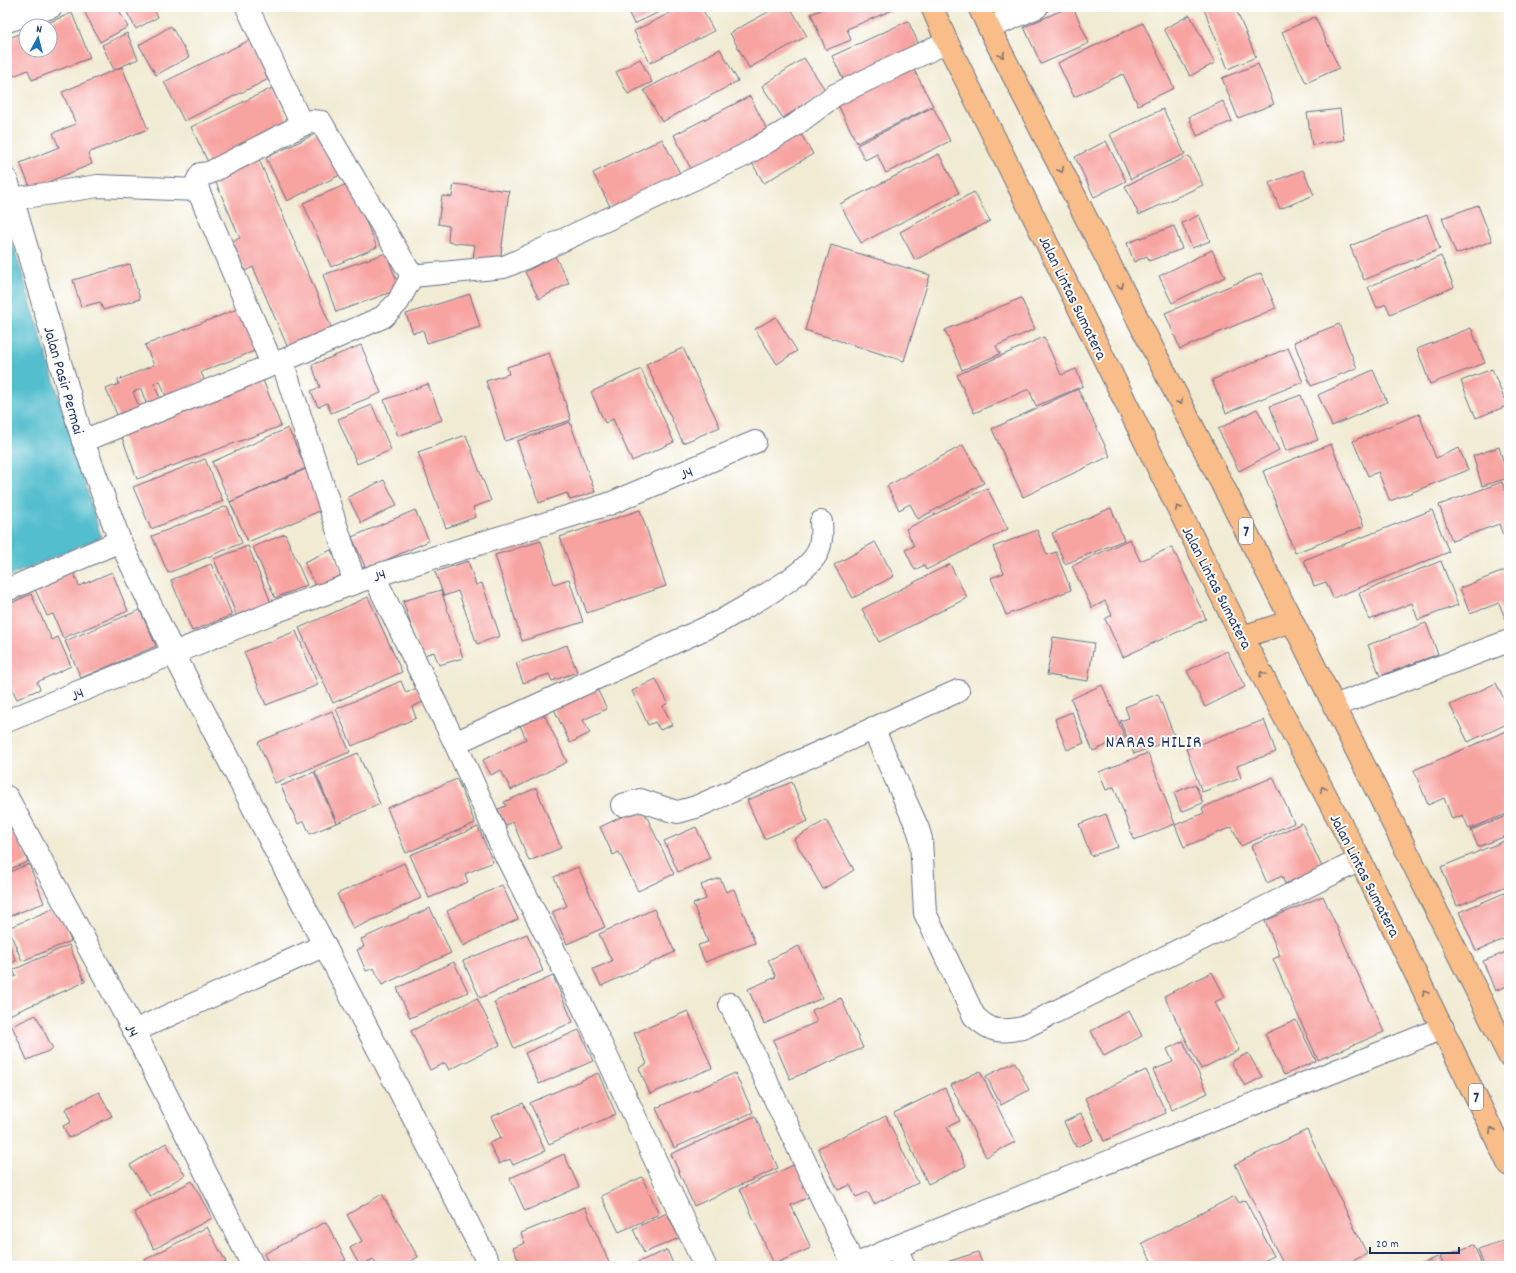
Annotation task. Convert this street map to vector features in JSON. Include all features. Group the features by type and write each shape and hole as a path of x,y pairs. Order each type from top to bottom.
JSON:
{"highway":[{"name":"Jalan Lintas Sumatera","path":"932,7 947,42 1242,637 1360,860 1509,1165"},
{"name":"7","path":"979,7 988,28 1292,621 1509,1056"},
{"path":"1242,637 1292,621"}],"street":[{"path":"7,21 51,7"},
{"path":"247,7 302,125"},
{"path":"988,28 1037,7"},
{"path":"412,276 511,264 743,156 794,126 835,95 947,42"},
{"path":"412,276 321,122 312,121 302,125 209,173 201,174 197,180 198,190 277,363 364,579 454,743 506,856 591,1023 705,1266"},
{"path":"10,190 98,186 198,190"},
{"name":"Jalan Pasir Permai","path":"10,190 83,441 120,541 174,654 490,1266"},
{"path":"83,441 277,363 383,317 398,302 412,276"},
{"name":"J4","path":"7,721 277,611 364,579 609,504 756,442"},
{"path":"454,743 721,621 758,600 804,569 816,555 822,533 821,522"},
{"path":"7,590 120,541"},
{"path":"1334,706 1509,641"},
{"path":"622,805 640,800 678,812 696,807 958,691"},
{"path":"873,728 918,829 921,839 925,913 974,1016 986,1027 1003,1031 1023,1028 1360,860"},
{"name":"J4","path":"7,797 134,1031 253,1266"},
{"path":"134,1031 325,945"},
{"path":"730,1004 854,1266 900,1256 1443,1028"}],"water":[{"path":"7,224 101,537 7,577"}],"building":[{"path":"82,7 117,7 128,27 100,42"},
{"path":"124,7 153,7 158,17 136,29"},
{"path":"626,7 670,7 634,24"},
{"path":"682,7 701,7 714,31 650,63 634,31"},
{"path":"777,7 790,7 807,36 749,68 730,33"},
{"path":"828,7 894,7 895,9 847,29 851,40 826,50 811,14"},
{"path":"1069,7 1073,7 1089,43 1041,64 1024,27"},
{"path":"1203,7 1235,7 1256,57 1228,69"},
{"path":"72,13 90,58 32,80 28,70 11,77 7,67 7,39 18,34 18,58 58,58 58,19"},
{"path":"1190,15 1215,63 1190,76 1164,29"},
{"path":"1315,17 1339,68 1306,83 1282,32"},
{"path":"908,21 922,51 846,85 832,56"},
{"path":"1143,23 1174,88 1138,105 1123,74 1074,97 1058,63"},
{"path":"171,26 189,57 156,75 139,45"},
{"path":"127,33 138,59 114,70 102,45"},
{"path":"258,36 277,75 184,121 164,82"},
{"path":"720,49 738,81 662,122 644,90"},
{"path":"804,58 826,91 783,118 762,86"},
{"path":"640,59 652,82 628,94 616,72"},
{"path":"910,62 933,106 857,143 835,99"},
{"path":"1258,64 1274,104 1238,118 1222,78"},
{"path":"122,67 148,129 88,153 92,164 31,189 20,163 59,147 53,133 76,124 62,92"},
{"path":"272,88 290,126 209,164 191,127"},
{"path":"750,96 770,136 694,175 674,135"},
{"path":"1223,101 1232,121 1197,136 1189,117"},
{"path":"933,107 950,141 886,173 877,154 865,160 857,145"},
{"path":"1163,109 1185,154 1131,179 1110,134"},
{"path":"1340,109 1344,140 1312,145 1307,113"},
{"path":"797,128 813,154 764,183 748,157"},
{"path":"323,130 344,173 287,201 266,158"},
{"path":"662,139 682,177 613,212 593,173"},
{"path":"1106,141 1126,181 1094,197 1075,157"},
{"path":"939,154 959,193 861,243 840,204"},
{"path":"1189,156 1203,185 1139,215 1125,186"},
{"path":"258,157 332,329 288,348 253,267 245,271 232,241 240,238 213,176"},
{"path":"1303,170 1314,195 1280,209 1269,183"},
{"path":"349,183 377,247 331,267 303,203"},
{"path":"454,184 509,191 500,262 473,258 475,245 448,242 449,226 438,224 442,196 452,197"},
{"path":"974,192 990,221 915,260 900,232"},
{"path":"1478,205 1492,241 1456,254 1442,218"},
{"path":"1199,215 1210,241 1192,248 1182,223"},
{"path":"1427,215 1440,249 1364,280 1350,246"},
{"path":"1174,226 1182,249 1149,261 1147,256 1134,262 1127,243"},
{"path":"831,245 930,275 904,361 805,330"},
{"path":"1212,250 1225,277 1172,303 1159,276"},
{"path":"386,253 400,289 336,312 323,275"},
{"path":"555,256 569,283 539,299 525,272"},
{"path":"1441,256 1454,287 1390,314 1386,304 1377,308 1368,287"},
{"path":"130,264 140,299 103,310 100,302 81,307 73,280"},
{"path":"1261,273 1276,308 1180,349 1165,313"},
{"path":"470,294 480,327 427,343 423,330 413,333 406,314"},
{"path":"1021,298 1035,329 996,346 1000,354 962,370 945,330"},
{"path":"240,308 257,350 201,372 205,382 166,397 160,381 154,383 161,401 147,406 141,389 133,392 140,409 118,417 106,389 119,384 118,380 154,365 145,345"},
{"path":"776,317 797,351 777,364 755,329"},
{"path":"1339,324 1357,368 1311,386 1294,342"},
{"path":"1471,328 1485,363 1430,384 1417,349"},
{"path":"1044,337 1061,375 1076,369 1083,386 1036,406 1029,389 974,413 957,375"},
{"path":"361,345 381,393 331,413 327,403 318,407 311,391 320,387 312,365"},
{"path":"683,348 720,427 683,443 646,364"},
{"path":"1288,348 1303,382 1226,413 1212,380"},
{"path":"549,353 571,420 505,441 486,381 509,374 507,367"},
{"path":"641,369 674,442 632,461 613,419 605,423 591,392"},
{"path":"1492,369 1507,406 1476,418 1461,381"},
{"path":"1373,370 1387,402 1332,426 1318,395"},
{"path":"263,380 281,426 137,479 120,432"},
{"path":"428,384 442,420 398,436 384,400"},
{"path":"1078,389 1110,456 1023,497 992,429"},
{"path":"1301,395 1318,440 1286,451 1270,406"},
{"path":"372,405 391,450 357,464 338,419"},
{"path":"1257,409 1279,450 1239,471 1218,429"},
{"path":"1419,414 1436,458 1459,448 1468,470 1390,501 1378,472 1368,476 1353,441"},
{"path":"570,422 595,492 570,500 567,493 539,503 517,441"},
{"path":"288,428 306,468 230,502 212,462"},
{"path":"466,435 491,501 473,507 476,517 446,528 418,452"},
{"path":"1331,444 1364,526 1295,553 1263,471"},
{"path":"963,445 984,483 918,519 910,504 899,510 887,486"},
{"path":"1499,447 1508,478 1482,486 1473,456"},
{"path":"205,459 223,501 151,529 133,487"},
{"path":"306,469 324,509 248,542 230,502"},
{"path":"384,480 397,505 361,523 348,497"},
{"path":"1502,482 1509,500 1509,532 1503,535 1499,524 1452,541 1439,505"},
{"path":"987,488 1008,529 926,570 924,565 915,570 905,550 914,546 906,529"},
{"path":"227,506 242,543 168,573 152,536"},
{"path":"1111,508 1124,540 1065,564 1052,533"},
{"path":"415,510 429,541 366,569 352,537"},
{"path":"640,510 666,586 587,613 560,537"},
{"path":"1432,510 1449,552 1333,598 1326,582 1314,586 1304,560"},
{"path":"1037,530 1047,555 1056,552 1071,590 1006,615 991,578 1004,573 993,547"},
{"path":"285,534 307,585 275,598 253,547"},
{"path":"1130,539 1140,561 1172,547 1206,619 1123,657 1105,619 1112,615 1105,601 1092,608 1072,566"},
{"path":"541,541 554,584 569,579 583,622 522,641 495,555"},
{"path":"875,542 894,576 853,598 834,565"},
{"path":"248,546 272,605 238,619 214,559"},
{"path":"331,550 343,574 316,587 304,562"},
{"path":"468,561 476,585 482,583 500,636 477,644 458,591 444,596 435,572"},
{"path":"1441,561 1458,605 1418,620 1412,603 1369,620 1359,593"},
{"path":"211,564 232,615 192,631 171,580"},
{"path":"950,564 967,598 879,642 862,609"},
{"path":"1509,569 1509,628 1499,603 1470,614 1460,588"},
{"path":"73,571 79,586 112,572 128,611 63,638 53,614 47,616 34,587"},
{"path":"441,590 463,658 439,665 434,652 421,656 403,601"},
{"path":"31,594 52,640 58,637 71,666 37,682 40,689 17,699 7,678 7,605"},
{"path":"368,597 402,672 333,703 299,628"},
{"path":"140,610 156,646 81,678 65,641"},
{"path":"1426,623 1438,654 1380,676 1368,645"},
{"path":"296,631 318,685 266,705 244,652"},
{"path":"1053,637 1094,643 1088,681 1047,675"},
{"path":"567,645 577,672 552,681 549,674 523,683 516,663"},
{"path":"1227,651 1245,687 1205,707 1187,671"},
{"path":"656,679 668,703 663,706 672,725 660,730 655,722 648,725 632,691"},
{"path":"401,681 406,693 417,688 423,702 412,707 416,718 352,746 336,709"},
{"path":"1496,683 1509,709 1509,723 1468,742 1450,705"},
{"path":"1102,685 1125,737 1093,751 1071,699"},
{"path":"597,689 607,709 583,720 590,733 570,743 554,709"},
{"path":"1158,694 1175,738 1134,754 1120,721 1129,718 1125,707"},
{"path":"542,710 567,762 511,790 501,770 491,775 483,760 526,739 518,721"},
{"path":"332,711 350,752 275,783 258,742"},
{"path":"1072,712 1084,743 1067,750 1055,719"},
{"path":"1264,720 1276,752 1237,766 1241,778 1202,792 1186,749"},
{"path":"1509,730 1509,813 1469,829 1463,815 1452,819 1444,798 1428,805 1414,770"},
{"path":"358,753 380,804 337,823 315,771"},
{"path":"1148,753 1175,824 1134,840 1114,787 1106,790 1099,772"},
{"path":"314,772 336,823 310,834 304,821 298,824 281,786"},
{"path":"1273,777 1294,823 1241,846 1232,827 1184,847 1175,825 1204,813 1202,808"},
{"path":"457,779 475,823 406,853 387,808"},
{"path":"792,782 808,821 764,839 747,800"},
{"path":"1195,784 1203,803 1181,812 1174,793"},
{"path":"536,788 561,848 529,861 513,822 505,826 498,809 506,806 504,802"},
{"path":"642,807 674,874 638,891 619,852 613,855 600,827"},
{"path":"1106,814 1118,847 1091,856 1079,824"},
{"path":"1509,815 1509,835 1478,847 1471,830"},
{"path":"826,820 854,870 823,889 794,839"},
{"path":"12,822 28,862 7,870 7,824"},
{"path":"1302,823 1322,867 1285,884 1282,876 1267,883 1251,846"},
{"path":"478,827 493,862 465,874 468,882 429,898 410,855"},
{"path":"696,827 710,858 678,872 664,841"},
{"path":"1509,839 1509,885 1457,906 1441,867"},
{"path":"404,863 421,898 353,929 337,894"},
{"path":"29,864 44,903 7,917 7,873"},
{"path":"578,867 605,927 567,944 552,912 567,906 554,877"},
{"path":"720,878 726,892 734,889 755,943 705,962 698,945 708,942 693,904 706,899 701,885"},
{"path":"502,885 518,919 463,946 447,911"},
{"path":"1509,891 1509,937 1476,951 1459,912"},
{"path":"1323,896 1384,1032 1318,1060 1273,959 1280,956 1265,921"},
{"path":"57,907 71,941 22,961 8,928"},
{"path":"430,908 451,953 382,985 374,968 366,971 357,950 364,947 361,939"},
{"path":"654,909 675,952 601,986 593,969 612,961 599,934"},
{"path":"527,934 543,971 480,998 463,961"},
{"path":"7,940 16,961 7,964"},
{"path":"69,945 85,982 7,1016 7,980 16,976 13,970"},
{"path":"799,946 822,998 764,1024 748,989 776,977 768,960"},
{"path":"1509,951 1509,985 1495,991 1483,961"},
{"path":"454,962 468,992 410,1018 397,988"},
{"path":"1212,972 1225,997 1215,1002 1239,1050 1201,1069 1164,996"},
{"path":"553,976 573,1022 514,1048 494,1002"},
{"path":"477,998 500,1045 449,1070 445,1063 430,1070 411,1031"},
{"path":"841,998 863,1048 790,1079 773,1040 817,1022 812,1010"},
{"path":"688,1011 712,1068 650,1094 639,1068 647,1064 634,1033"},
{"path":"1129,1011 1142,1036 1104,1056 1091,1031"},
{"path":"36,1015 53,1049 27,1060 12,1026"},
{"path":"1296,1020 1316,1061 1284,1075 1265,1034"},
{"path":"579,1030 593,1061 539,1084 525,1053"},
{"path":"1183,1041 1208,1093 1172,1110 1153,1070 1173,1062 1167,1049"},
{"path":"1248,1053 1262,1077 1245,1086 1231,1062"},
{"path":"1015,1062 1029,1090 1001,1105 986,1076"},
{"path":"1146,1070 1166,1113 1104,1141 1085,1098"},
{"path":"980,1071 1015,1142 986,1157 951,1085"},
{"path":"598,1073 616,1114 549,1144 530,1103"},
{"path":"735,1073 753,1112 674,1148 656,1108"},
{"path":"945,1088 960,1121 947,1127 966,1166 928,1184 894,1113"},
{"path":"99,1092 112,1116 69,1138 63,1126 71,1122 65,1109"},
{"path":"523,1103 545,1151 513,1165 510,1159 499,1164 489,1143 501,1138 491,1117"},
{"path":"1081,1114 1093,1140 1076,1147 1064,1122"},
{"path":"755,1116 778,1168 694,1206 671,1154"},
{"path":"886,1116 918,1183 874,1204 868,1192 856,1197 850,1185 838,1190 818,1148"},
{"path":"1307,1130 1367,1254 1342,1266 1284,1266 1235,1164"},
{"path":"166,1143 185,1175 150,1196 130,1165"},
{"path":"564,1154 579,1187 525,1211 510,1178"},
{"path":"796,1164 811,1196 791,1205 811,1248 774,1264 740,1189"},
{"path":"642,1177 659,1214 619,1232 601,1196"},
{"path":"192,1181 212,1218 154,1249 134,1212"},
{"path":"382,1194 418,1257 402,1266 377,1266 373,1259 360,1266 350,1248 362,1241 347,1215"},
{"path":"1235,1196 1239,1203 1245,1200 1274,1256 1265,1260 1268,1266 1154,1266 1142,1243"},
{"path":"585,1207 610,1265 521,1266 513,1248 525,1243 521,1233"},
{"path":"667,1213 679,1238 644,1253 633,1229"},
{"path":"326,1222 346,1260 334,1266 270,1266 264,1254"},
{"path":"207,1227 226,1262 219,1266 146,1266 143,1261"},
{"path":"1509,1239 1509,1266 1484,1266 1478,1249"},
{"path":"1474,1245 1482,1266 1444,1266 1440,1257"},
{"path":"667,1250 674,1266 640,1266 638,1262"},
{"path":"978,1252 983,1266 945,1266 944,1263"},
{"path":"1438,1257 1441,1266 1414,1266"}],"district":[{"name":"NARAS HILIR","path":"1154,741"}]}
